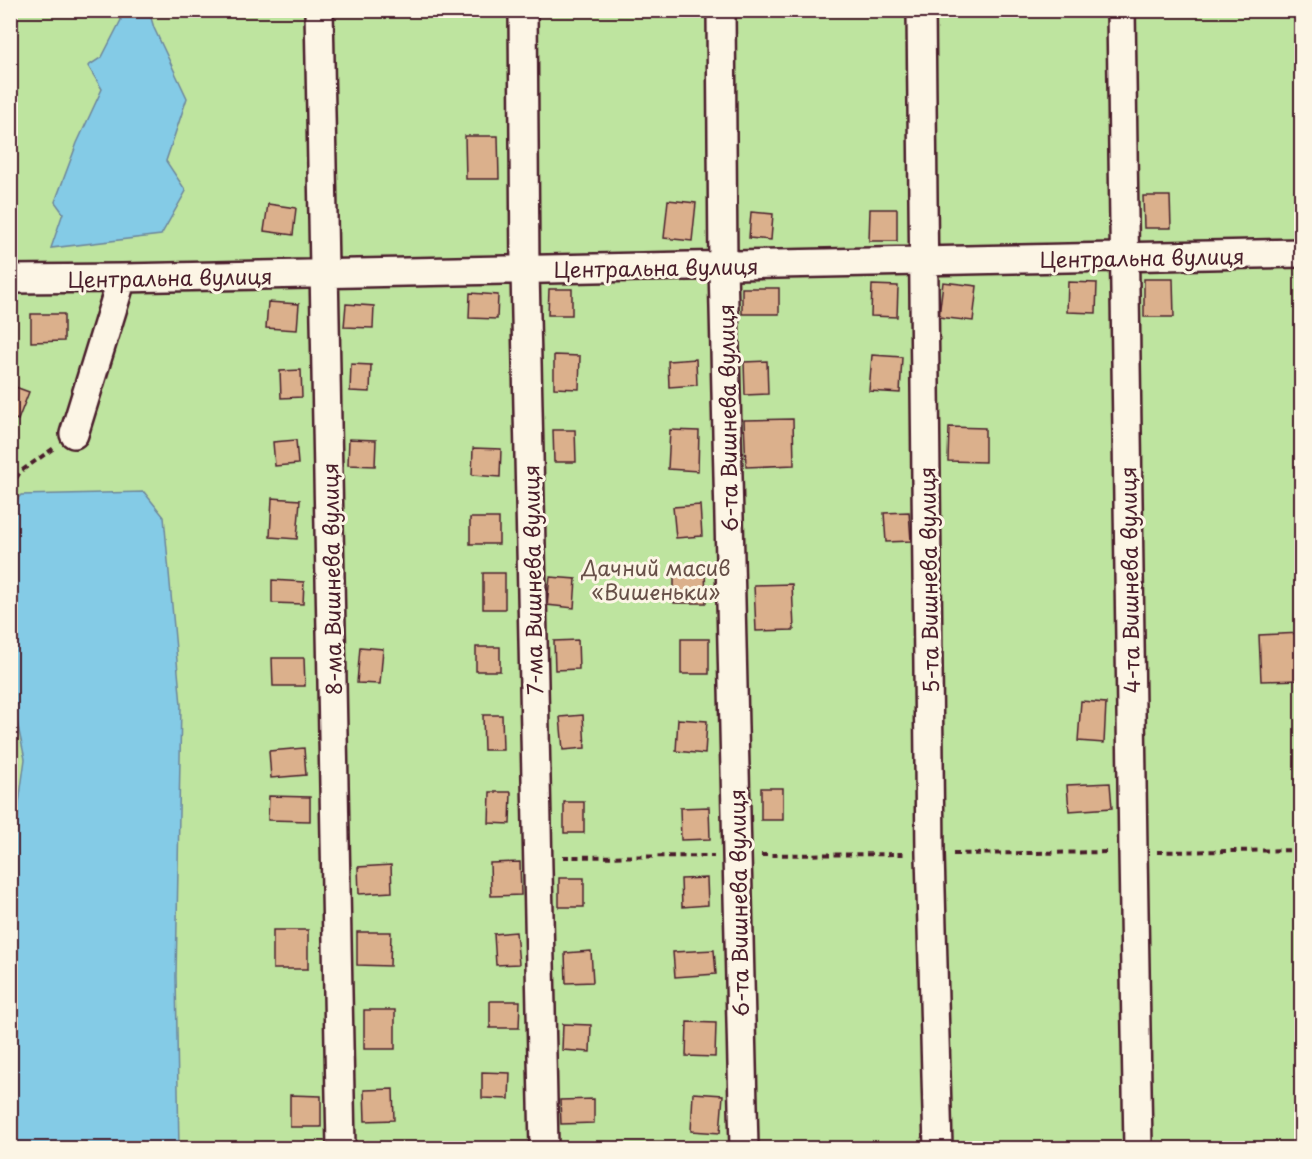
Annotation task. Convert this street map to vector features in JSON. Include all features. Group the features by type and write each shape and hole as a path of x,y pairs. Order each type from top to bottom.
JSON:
{"street":[{"name":"8-ма Вишнева вулиця","path":"319,10 341,1149"},
{"name":"7-ма Вишнева вулиця","path":"524,10 525,270 544,1149"},
{"name":"6-та Вишнева вулиця","path":"721,10 723,266 744,1149"},
{"name":"5-та Вишнева вулиця","path":"921,10 930,854 938,1149"},
{"name":"4-та Вишнева вулиця","path":"1121,10 1138,1149"},
{"name":"Центральна вулиця","path":"10,279 122,279 1302,253"},
{"path":"74,434 122,279"}],"path":[{"path":"10,487 21,471 74,434"}],"green space":[{"name":"Дачний масив «Вишеньки»","path":"11,11 1301,11 1301,1148 11,1148"}],"water":[{"path":"116,11 149,11 154,28 187,98 166,161 186,191 161,235 51,248 63,213 55,202 77,143 102,89 88,66 102,57 121,20"},
{"path":"144,492 164,517 181,705 176,976 179,1148 12,1148 11,862 25,759 11,694 11,505 21,495"}],"building":[{"path":"465,136 498,136 499,179 466,179"},
{"path":"1143,196 1170,196 1171,228 1144,228"},
{"path":"668,200 696,203 692,241 664,238"},
{"path":"268,204 296,208 293,235 264,231"},
{"path":"870,209 897,209 897,241 869,241"},
{"path":"751,212 773,214 771,240 749,238"},
{"path":"1144,279 1173,279 1174,317 1144,317"},
{"path":"943,282 977,286 973,321 939,317"},
{"path":"1068,282 1097,283 1096,313 1067,312"},
{"path":"872,285 898,286 897,317 871,316"},
{"path":"742,288 779,288 779,314 742,314"},
{"path":"549,289 572,289 572,315 548,315"},
{"path":"470,293 498,295 497,319 469,318"},
{"path":"268,302 299,304 297,330 266,328"},
{"path":"346,304 374,306 373,328 344,327"},
{"path":"31,314 64,314 64,341 31,342"},
{"path":"554,355 580,356 579,389 554,388"},
{"path":"872,355 902,357 900,393 869,391"},
{"path":"696,359 697,385 669,387 668,361"},
{"path":"767,361 768,394 745,395 744,362"},
{"path":"351,364 371,365 370,392 350,391"},
{"path":"301,370 302,397 281,398 280,371"},
{"path":"10,385 29,392 18,420 10,417"},
{"path":"793,419 794,465 746,467 744,420"},
{"path":"949,427 985,428 985,462 948,461"},
{"path":"553,430 575,430 576,462 554,462"},
{"path":"670,430 699,431 698,471 668,469"},
{"path":"349,439 376,440 375,466 348,465"},
{"path":"296,440 298,464 275,466 273,442"},
{"path":"473,448 501,449 500,477 472,475"},
{"path":"272,498 300,500 297,539 270,537"},
{"path":"700,505 702,536 676,538 673,507"},
{"path":"909,512 911,541 886,542 884,513"},
{"path":"470,518 499,518 499,544 470,544"},
{"path":"705,569 706,603 674,603 674,570"},
{"path":"483,573 505,573 505,609 483,609"},
{"path":"550,577 576,579 574,608 547,605"},
{"path":"272,580 304,582 303,604 272,603"},
{"path":"792,584 794,630 756,631 754,585"},
{"path":"1302,633 1302,680 1261,681 1259,635"},
{"path":"681,639 709,639 709,674 681,674"},
{"path":"578,640 579,669 555,670 554,641"},
{"path":"360,647 383,649 380,684 357,683"},
{"path":"476,647 500,647 500,671 476,671"},
{"path":"272,658 304,658 305,686 273,686"},
{"path":"1081,701 1106,703 1104,743 1078,741"},
{"path":"483,715 502,715 503,750 484,750"},
{"path":"583,715 585,748 563,750 560,717"},
{"path":"678,719 707,721 705,754 676,751"},
{"path":"304,748 306,775 271,778 269,751"},
{"path":"1110,783 1112,808 1069,811 1067,785"},
{"path":"761,788 783,788 783,820 761,820"},
{"path":"490,792 511,792 510,824 489,823"},
{"path":"269,796 310,797 310,821 268,820"},
{"path":"564,802 584,802 584,833 564,833"},
{"path":"709,807 710,839 681,840 680,808"},
{"path":"520,862 521,895 491,896 490,863"},
{"path":"391,865 392,892 359,894 358,867"},
{"path":"559,878 584,878 584,907 559,907"},
{"path":"707,878 708,905 682,907 681,879"},
{"path":"273,930 308,930 308,969 273,969"},
{"path":"357,932 391,932 390,966 357,965"},
{"path":"516,932 519,964 496,965 494,934"},
{"path":"714,950 716,974 675,977 673,952"},
{"path":"591,951 593,982 566,983 565,953"},
{"path":"490,1001 520,1001 519,1028 490,1028"},
{"path":"364,1010 395,1010 395,1049 364,1049"},
{"path":"687,1022 716,1023 715,1057 686,1056"},
{"path":"563,1024 591,1025 590,1052 562,1050"},
{"path":"482,1072 510,1073 509,1099 482,1098"},
{"path":"393,1089 394,1120 365,1121 364,1090"},
{"path":"693,1093 723,1095 720,1133 691,1131"},
{"path":"290,1095 321,1096 321,1127 290,1127"},
{"path":"594,1099 594,1123 561,1124 560,1100"}]}
